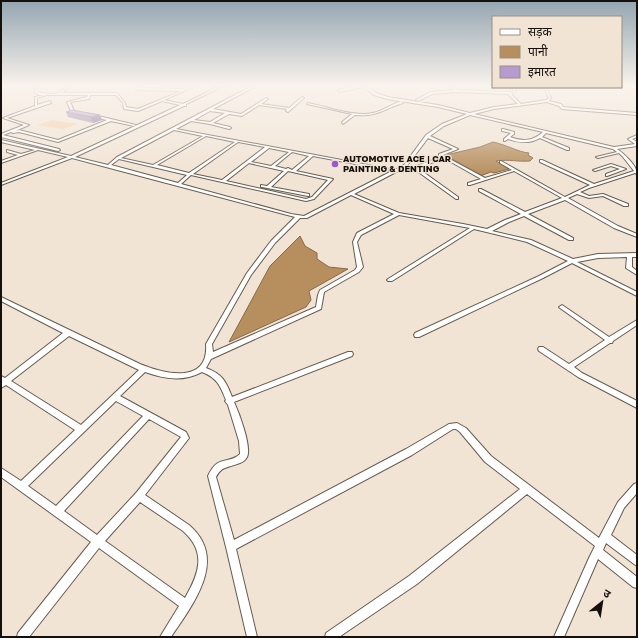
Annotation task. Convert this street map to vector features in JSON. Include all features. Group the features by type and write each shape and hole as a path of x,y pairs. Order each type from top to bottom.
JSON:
{"street":[{"path":"1,136 27,125 4,118 13,115"},
{"path":"89,115 134,125"},
{"path":"1,184 69,156 158,115"},
{"path":"1,141 64,156 76,155 160,115"},
{"path":"108,166 118,158 201,115"},
{"path":"210,123 223,115"},
{"path":"343,123 353,115"},
{"path":"1,136 69,156 298,217 310,216 397,171 407,163 427,136 438,127 467,115"},
{"path":"472,115 614,148 620,152 636,172 592,185 566,198 524,214 487,231"},
{"path":"12,132 23,132 18,135 35,140 42,138 55,141 62,140 110,120"},
{"path":"190,120 229,128"},
{"path":"499,133 512,124"},
{"path":"173,129 397,171 412,169 444,157"},
{"path":"504,130 513,133 510,138 505,140"},
{"path":"510,138 523,143 540,137 545,132"},
{"path":"153,166 206,135"},
{"path":"427,136 456,149 440,155 484,179"},
{"path":"637,136 630,139 637,144"},
{"path":"540,137 568,148"},
{"path":"178,185 190,174 238,141"},
{"path":"614,148 637,144"},
{"path":"223,181 268,147"},
{"path":"1,162 37,150"},
{"path":"8,151 21,155"},
{"path":"272,167 292,151"},
{"path":"598,157 620,152"},
{"path":"76,155 81,159"},
{"path":"294,170 312,155"},
{"path":"1,180 64,156"},
{"path":"118,158 223,181 308,195"},
{"path":"541,161 592,185"},
{"path":"233,180 310,200 331,179 294,170 248,162"},
{"path":"501,162 616,227 637,236"},
{"path":"595,170 611,165 624,169"},
{"path":"607,175 631,166"},
{"path":"267,188 288,169"},
{"path":"412,169 418,170 457,198"},
{"path":"469,184 514,170"},
{"path":"480,190 571,239"},
{"path":"578,192 589,197 603,195 626,205"},
{"path":"351,194 398,214 473,228 529,242 572,261 637,294"},
{"path":"209,357 319,308 321,303 319,296 322,291 357,271 360,267 355,242 359,234 398,214"},
{"path":"2,300 144,369 171,376 187,376 201,368 209,357 211,353 209,344 249,274 273,242 298,217"},
{"path":"390,280 473,228"},
{"path":"417,335 572,261 598,256 637,255"},
{"path":"630,256 629,268 637,273"},
{"path":"562,307 610,341"},
{"path":"569,367 637,322"},
{"path":"68,333 2,382 82,429"},
{"path":"541,349 580,376 637,405"},
{"path":"229,401 350,354"},
{"path":"201,368 220,380 244,441 245,450 240,459 217,468 212,476 231,547 252,637"},
{"path":"22,486 144,369"},
{"path":"22,637 97,542 139,496 185,438 183,434 116,397"},
{"path":"57,512 148,415"},
{"path":"231,547 409,452 452,426 457,426 463,430 488,459 601,545 637,583"},
{"path":"1,472 97,542 186,604"},
{"path":"559,637 601,545 622,505 637,487"},
{"path":"330,637 413,580 527,489"},
{"path":"139,496 186,529 201,545 204,567 202,577 165,637"},
{"path":"601,545 637,561"}],"shaded area":[{"path":"52,120 78,124 63,129 37,125"}],"water":[{"path":"493,142 529,153 528,155 533,158 530,161 496,161 509,169 494,173 491,172 480,176 446,155 480,147"},
{"path":"300,236 305,246 317,253 317,259 329,267 348,269 309,291 311,300 306,307 229,342 270,266"}],"building":[{"path":"80,115 100,115 91,117"}],"place":[{"name":"AUTOMOTIVE ACE | CAR PAINTING & DENTING","path":"335,164"}]}
